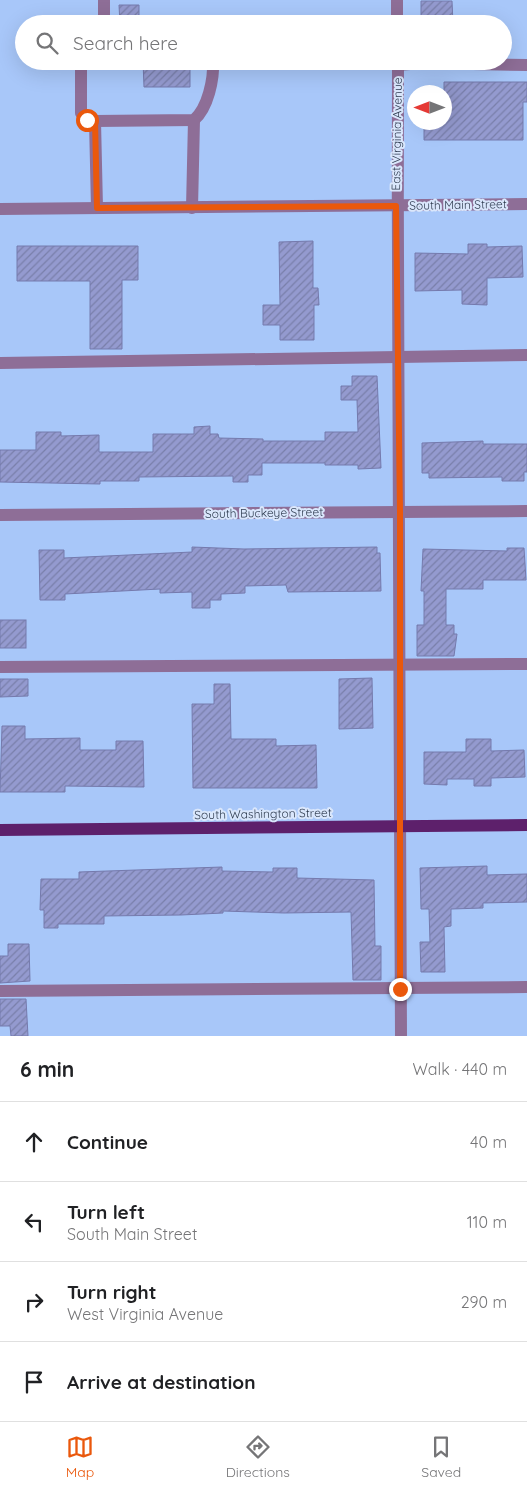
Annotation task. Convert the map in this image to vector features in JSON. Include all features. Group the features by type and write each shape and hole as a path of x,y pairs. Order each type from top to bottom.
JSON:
{"main road":[{"name":"South Washington Street","path":"0,830 527,825"}],"street":[{"path":"103,15 104,0"},
{"path":"397,0 397,15"},
{"path":"512,65 527,65"},
{"path":"81,70 81,113 87,120 95,121 194,120 199,116 212,81 213,70"},
{"name":"East Virginia Avenue","path":"398,70 396,206 400,512 401,1036"},
{"path":"192,208 194,120"},
{"path":"95,121 97,208"},
{"name":"South Main Street","path":"0,209 527,204"},
{"path":"0,363 527,355"},
{"name":"South Buckeye Street","path":"0,515 527,510"},
{"path":"0,667 527,664"},
{"path":"0,991 527,987"}],"building":[{"path":"421,1 452,1 453,15 421,15"},
{"path":"119,5 139,5 139,15 120,15"},
{"path":"143,70 190,70 190,87 144,87"},
{"path":"444,82 527,82 527,102 523,102 523,140 424,140 424,130 452,130 452,85 444,85"},
{"path":"313,241 313,288 318,288 319,305 314,305 314,340 280,340 280,325 263,325 263,305 280,305 279,242"},
{"path":"468,244 487,244 487,247 522,246 523,277 487,278 487,305 462,304 462,290 415,291 415,253 468,254"},
{"path":"17,246 138,246 138,280 122,280 122,349 90,349 90,281 17,281"},
{"path":"352,376 377,376 381,468 358,469 358,465 325,465 325,463 262,463 262,475 248,475 248,482 233,482 233,476 139,477 139,481 100,481 100,484 0,482 0,450 36,450 36,432 61,432 61,436 99,435 99,452 153,452 153,434 194,434 194,427 210,426 210,434 218,434 219,438 263,439 263,441 325,441 325,432 358,432 357,400 341,400 341,386 352,386"},
{"path":"483,441 483,444 527,444 527,472 524,472 524,481 502,481 502,477 429,478 429,473 422,473 422,443"},
{"path":"192,547 244,549 377,547 377,553 380,553 381,591 288,592 286,585 245,586 245,593 221,594 221,600 210,600 210,608 192,608 192,592 160,593 160,589 65,594 65,600 40,600 39,550 64,550 64,558 192,552"},
{"path":"507,548 524,548 526,580 483,580 483,589 446,589 446,625 454,625 454,634 457,634 454,656 417,656 417,625 424,625 424,591 421,591 423,549 507,551"},
{"path":"0,620 26,620 26,648 0,648"},
{"path":"372,678 373,728 339,729 339,679"},
{"path":"0,679 28,679 28,696 0,697"},
{"path":"214,684 230,684 231,739 276,739 276,746 316,745 317,788 193,788 192,704 214,704"},
{"path":"2,726 25,726 25,739 80,738 80,750 116,750 116,741 143,741 144,787 65,786 65,792 0,792"},
{"path":"466,739 491,739 491,751 524,750 525,777 491,778 491,786 474,786 474,779 447,779 447,785 424,784 424,752 466,752"},
{"path":"487,866 487,875 527,874 527,902 483,903 483,908 451,909 451,926 444,927 445,972 421,972 420,942 430,942 429,909 421,909 420,868"},
{"path":"222,867 222,871 273,872 273,868 297,868 297,878 374,880 375,946 381,946 381,980 353,980 351,912 284,913 223,911 223,913 181,915 104,916 104,924 58,924 58,928 44,928 44,910 40,910 41,879 79,879 79,872"},
{"path":"8,944 29,944 30,981 0,983 0,956 8,956"},
{"path":"0,999 26,999 28,1036 11,1036 10,1026 0,1026"}],"route":[{"path":"87,120 95,121 97,208 396,206 400,512 400,989"}]}
